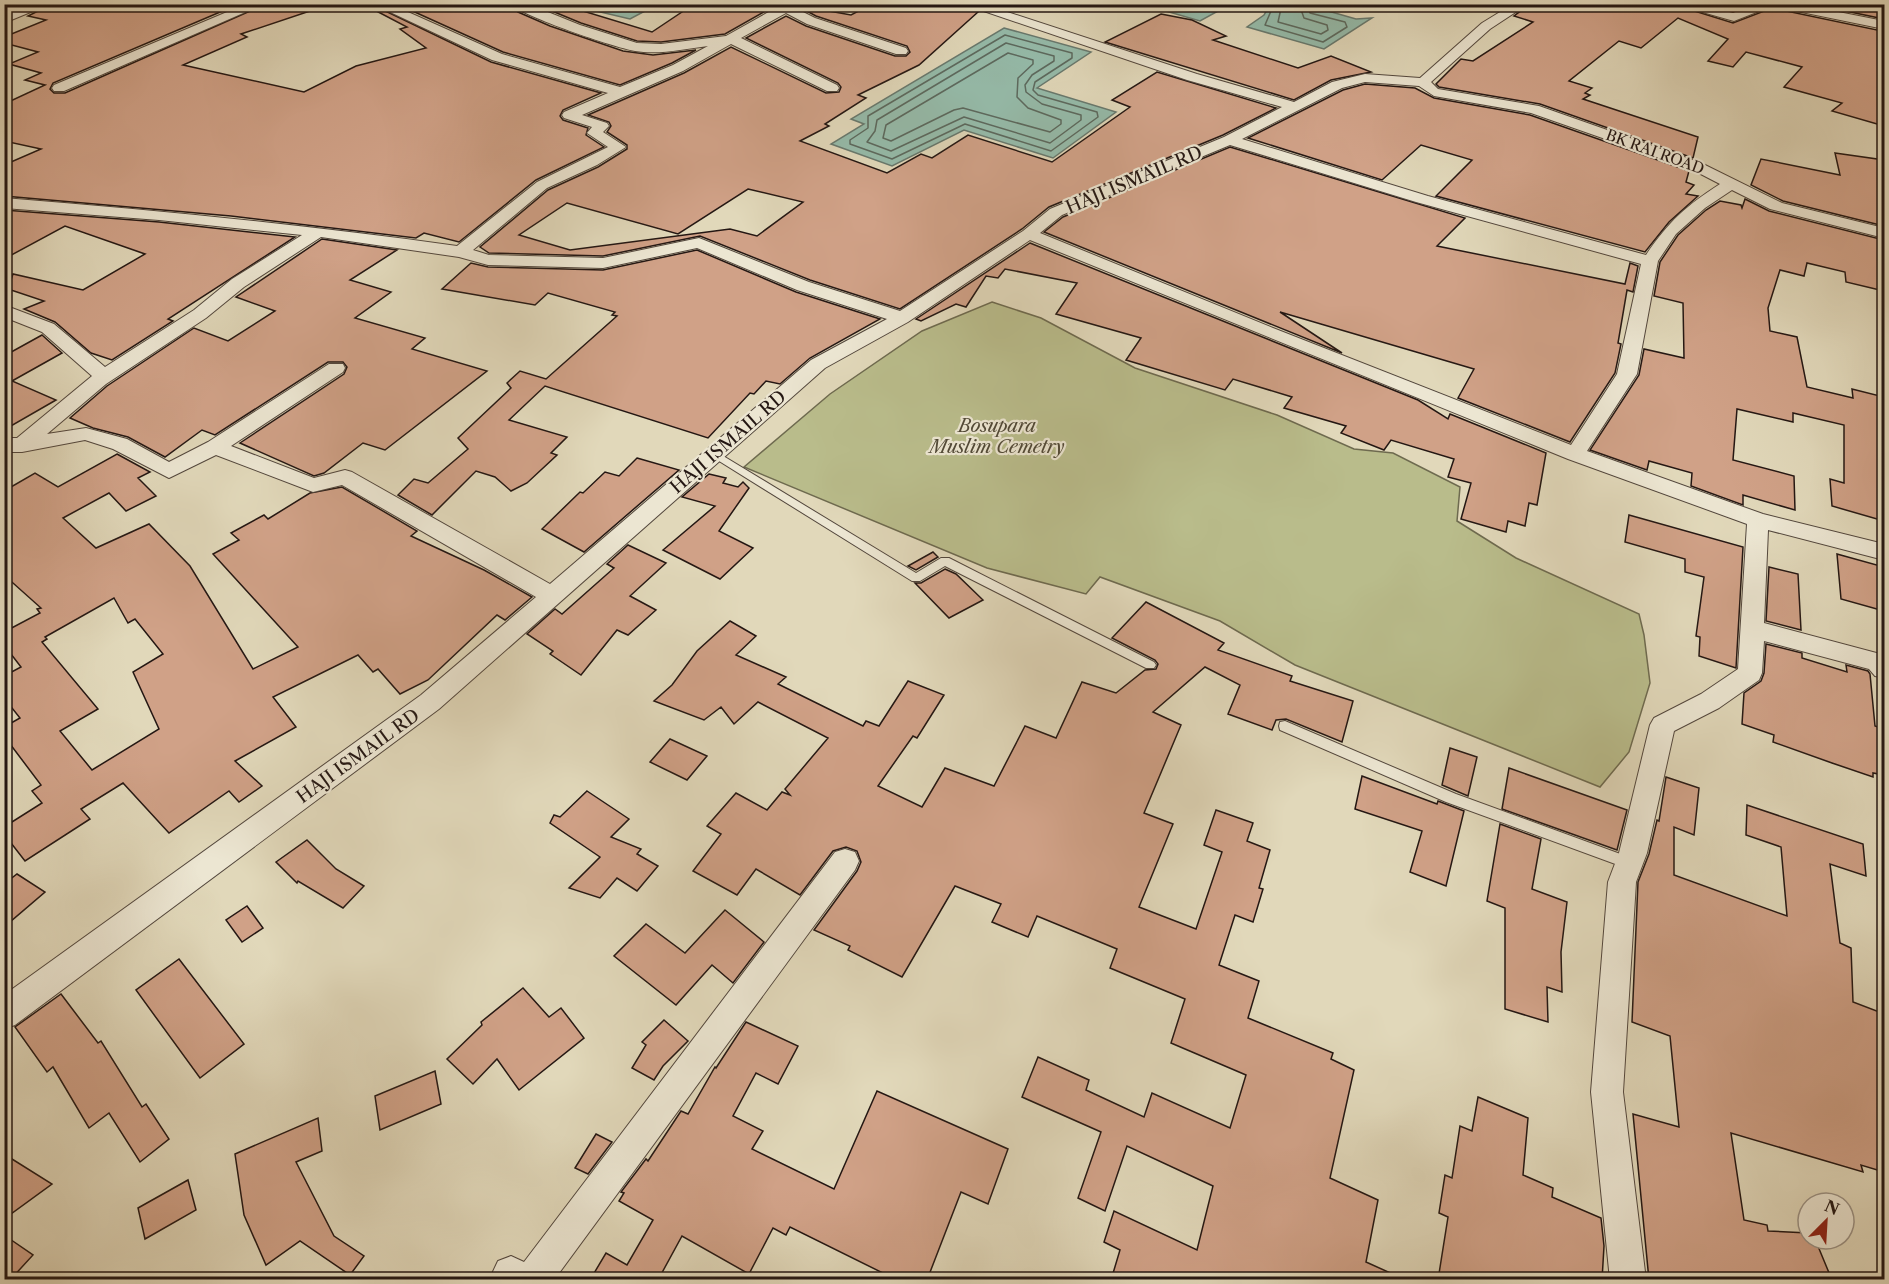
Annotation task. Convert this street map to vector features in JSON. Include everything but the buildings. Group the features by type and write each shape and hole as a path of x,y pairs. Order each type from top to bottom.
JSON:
{"street":[{"path":"4,19 44,4"},
{"path":"59,88 258,4"},
{"path":"379,4 497,57 621,92"},
{"path":"516,4 576,28 636,47 661,48 732,39 832,88"},
{"path":"767,4 790,6 811,21 901,51"},
{"path":"969,4 1192,77 1297,107"},
{"path":"1423,82 1486,26 1522,4"},
{"path":"1680,4 1734,16 1768,4"},
{"path":"1778,4 1884,25"},
{"path":"461,252 542,185 619,147 594,134 602,126 569,115 678,68 790,6"},
{"name":"HAJI ISMAIL RD","path":"6,1008 430,702 819,364 902,318 1029,234 1056,212 1229,140 1337,85 1365,78 1423,82"},
{"name":"BK RAI ROAD","path":"1423,82 1434,92 1534,110 1696,166 1776,206 1884,232"},
{"path":"1229,140 1422,199 1650,261"},
{"path":"1575,454 1627,374 1650,261 1670,231 1699,205 1733,183"},
{"path":"4,203 159,215 318,232 461,252 488,260 603,263 699,243 804,286 902,318"},
{"path":"4,462 13,445 104,376 200,314 238,283 318,232"},
{"path":"1029,234 1575,454 1758,520 1884,552"},
{"path":"4,310 48,328 104,376"},
{"path":"13,445 86,434 120,444 169,471 215,447 336,368"},
{"path":"215,447 313,484 345,477 551,595"},
{"path":"1628,1280 1607,1092 1622,882 1629,863 1663,724 1710,701 1750,673 1758,520"},
{"path":"1752,629 1877,662 1884,669"},
{"path":"532,1280 845,861"},
{"path":"507,1280 511,1274 517,1280"}],"lane":[{"path":"715,454 916,578 945,561 1150,665"},
{"path":"1285,726 1451,798 1629,863"}],"green space":[{"name":"Bosupara Muslim Cemetry","path":"992,302 1041,318 1135,368 1277,415 1354,449 1393,453 1460,487 1457,521 1516,558 1639,614 1650,683 1629,752 1600,787 1295,665 1220,621 1100,577 1086,594 987,568 744,467 830,394 922,331"}],"water":[{"path":"1229,4 1200,21 1145,5"},
{"path":"603,5 616,5 645,11 630,19 592,10"},
{"path":"1270,5 1307,5 1356,19 1372,18 1324,49 1247,27 1264,15"},
{"path":"1004,28 1091,52 1037,88 1116,112 1053,158 964,130 892,166 831,144 864,124 851,119"}]}
